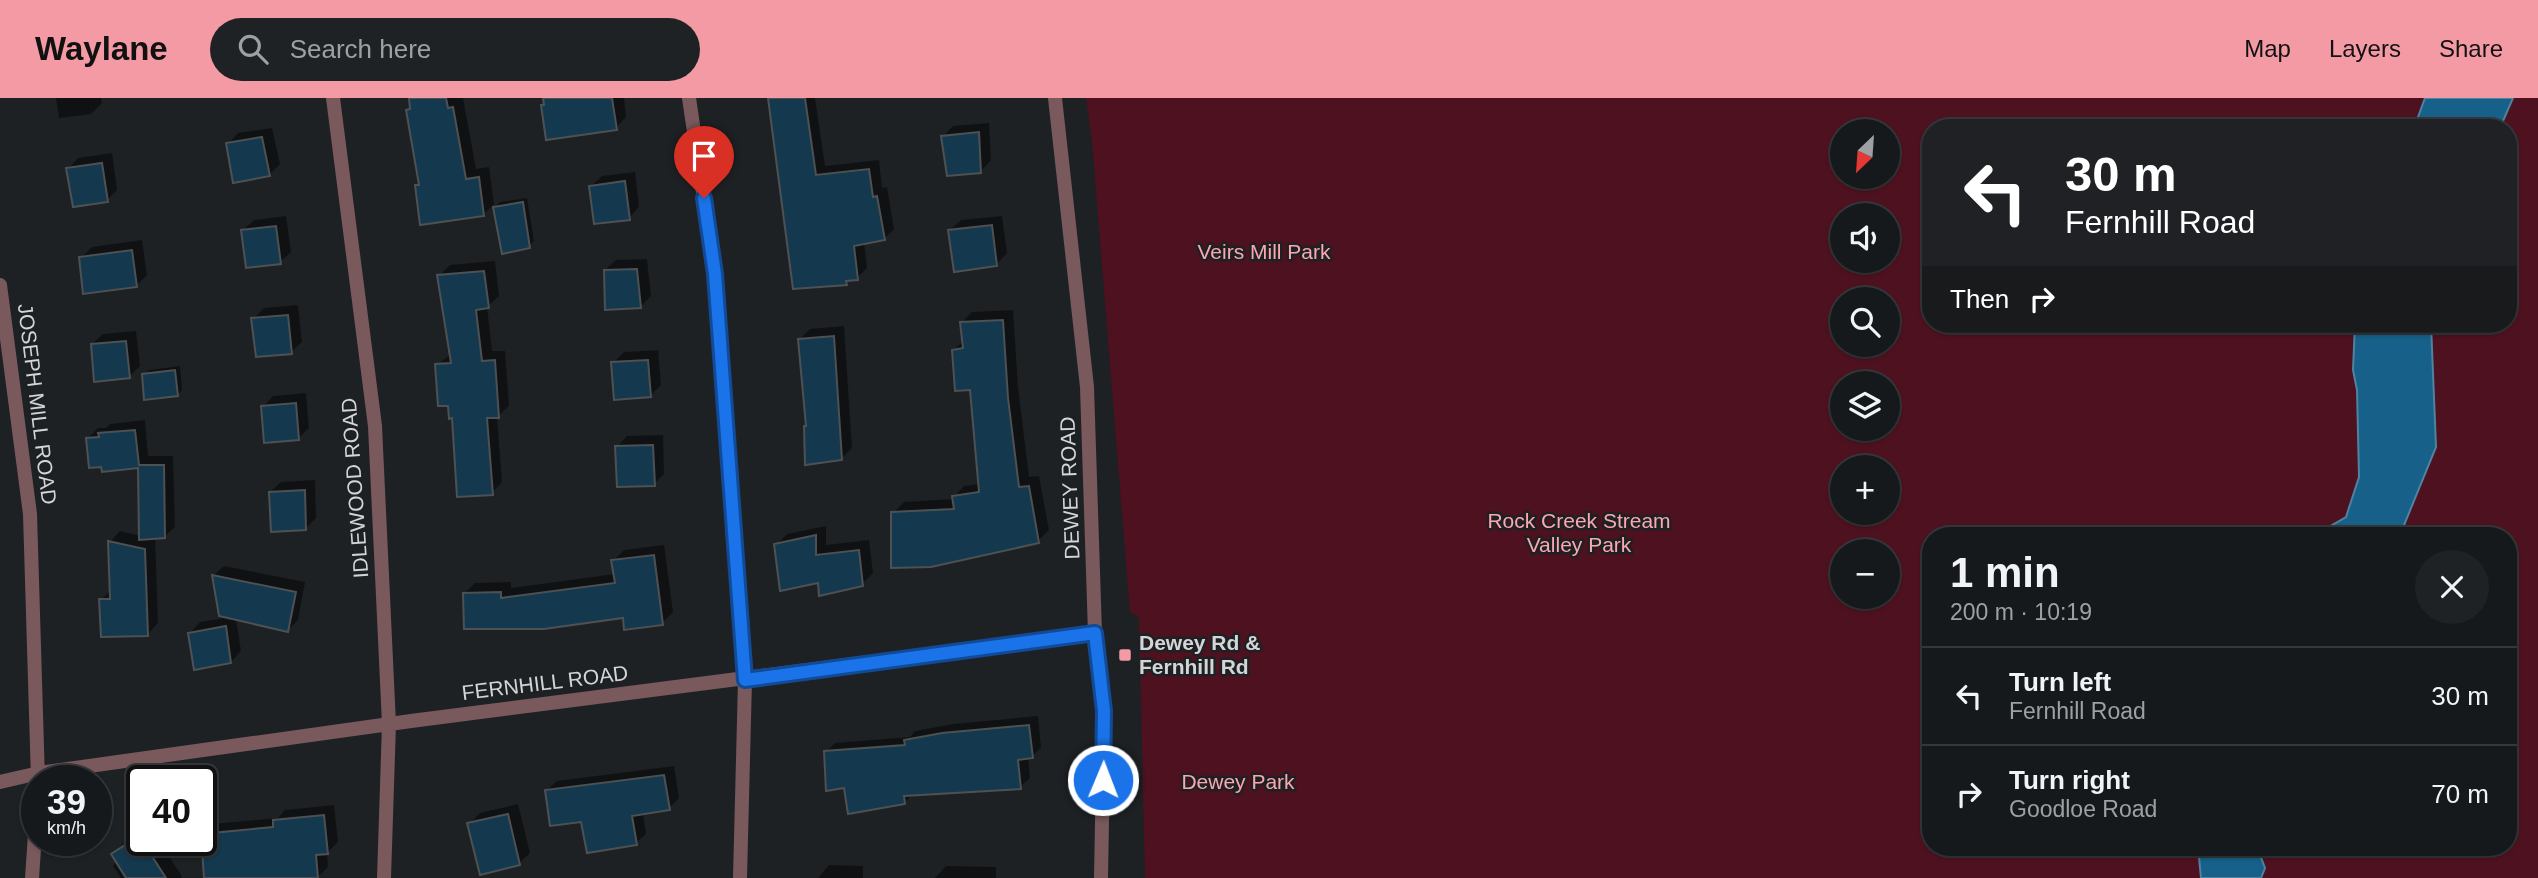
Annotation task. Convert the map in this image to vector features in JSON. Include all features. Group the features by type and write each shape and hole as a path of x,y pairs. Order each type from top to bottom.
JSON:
{"street":[{"name":"IDLEWOOD ROAD","path":"333,98 375,426 389,724 384,878"},
{"path":"689,98 715,274 745,680 740,878"},
{"name":"DEWEY ROAD","path":"1055,98 1087,387 1095,633 1104,711 1101,878"},
{"name":"JOSEPH MILL ROAD","path":"0,285 6,376 30,514 38,765"},
{"name":"FERNHILL ROAD","path":"112,766 389,724 1095,633"},
{"name":"FERNHILL ROAD","path":"0,782 21,779"},
{"path":"32,878 34,856"}],"green space":[{"name":"Rock Creek Stream Valley Park","path":"1086,98 2538,98 2538,878 1145,878 1139,617 1130,612 1092,141"}],"water":[{"path":"2425,98 2513,98 2504,119 2417,119"},
{"path":"2355,333 2431,333 2436,447 2403,527 2329,527 2346,517 2359,477 2357,390 2353,370"},
{"path":"2199,856 2260,856 2265,868 2261,878 2201,878"}],"building":[{"path":"409,98 446,98 448,108 453,107 466,179 479,177 484,216 420,225 415,185 419,185 406,110 410,109"},
{"path":"543,98 612,98 617,130 546,140 541,105 544,105"},
{"path":"768,98 805,98 816,175 869,169 873,197 877,196 885,240 854,246 858,280 846,281 847,285 793,289"},
{"path":"979,132 981,173 947,176 941,136"},
{"path":"262,137 270,176 233,183 226,143"},
{"path":"102,163 108,202 73,207 66,168"},
{"path":"625,181 630,220 594,224 589,186"},
{"path":"523,202 530,248 502,254 493,207"},
{"path":"992,225 997,266 954,272 948,230"},
{"path":"276,226 281,264 246,268 241,230"},
{"path":"132,250 137,287 83,294 79,257"},
{"path":"637,269 641,308 605,310 604,270"},
{"path":"484,271 489,308 476,310 482,361 495,360 499,418 487,418 493,495 457,497 452,418 449,419 448,406 438,406 435,364 451,363 437,275"},
{"path":"288,315 292,354 256,357 251,318"},
{"path":"1003,320 1008,398 1019,487 1029,486 1039,543 931,567 891,568 891,512 954,509 952,496 979,492 970,390 955,391 952,350 963,348 960,322"},
{"path":"834,336 842,460 805,465 806,426 798,339"},
{"path":"126,341 130,378 94,382 91,344"},
{"path":"648,360 651,397 614,400 611,362"},
{"path":"175,370 178,396 144,400 142,374"},
{"path":"296,403 299,440 264,443 261,406"},
{"path":"135,430 139,465 164,465 165,538 139,540 138,468 102,472 101,467 89,468 86,438 99,437 98,433"},
{"path":"653,445 655,486 617,487 615,446"},
{"path":"305,490 306,530 271,532 269,492"},
{"path":"816,535 816,555 859,550 863,586 819,596 818,583 780,591 774,544"},
{"path":"108,541 145,549 148,636 101,637 99,599 110,599"},
{"path":"654,555 663,625 624,630 623,618 544,629 464,629 463,593 501,592 501,598 615,583 611,560"},
{"path":"212,575 296,592 288,632 219,616"},
{"path":"226,626 231,663 194,670 188,633"},
{"path":"1029,725 1033,758 1018,760 1021,789 904,796 905,804 848,814 844,788 826,791 824,751 905,745 904,740 942,733"},
{"path":"664,775 670,810 632,816 637,845 587,853 581,822 550,826 545,790"},
{"path":"508,814 520,865 480,875 467,823"},
{"path":"324,815 328,854 316,855 318,878 204,878 202,856 217,856 217,832 273,827 273,820"},
{"path":"126,844 126,856 152,856 166,878 126,878 112,853"}],"place":[{"name":"Dewey Rd & Fernhill Rd","path":"1125,655"}],"route":[{"path":"704,198 715,274 745,680 1095,633 1104,711 1103,780"}],"park label":[{"name":"Veirs Mill Park","path":"1264,252"},
{"name":"Dewey Park","path":"1238,782"}]}
